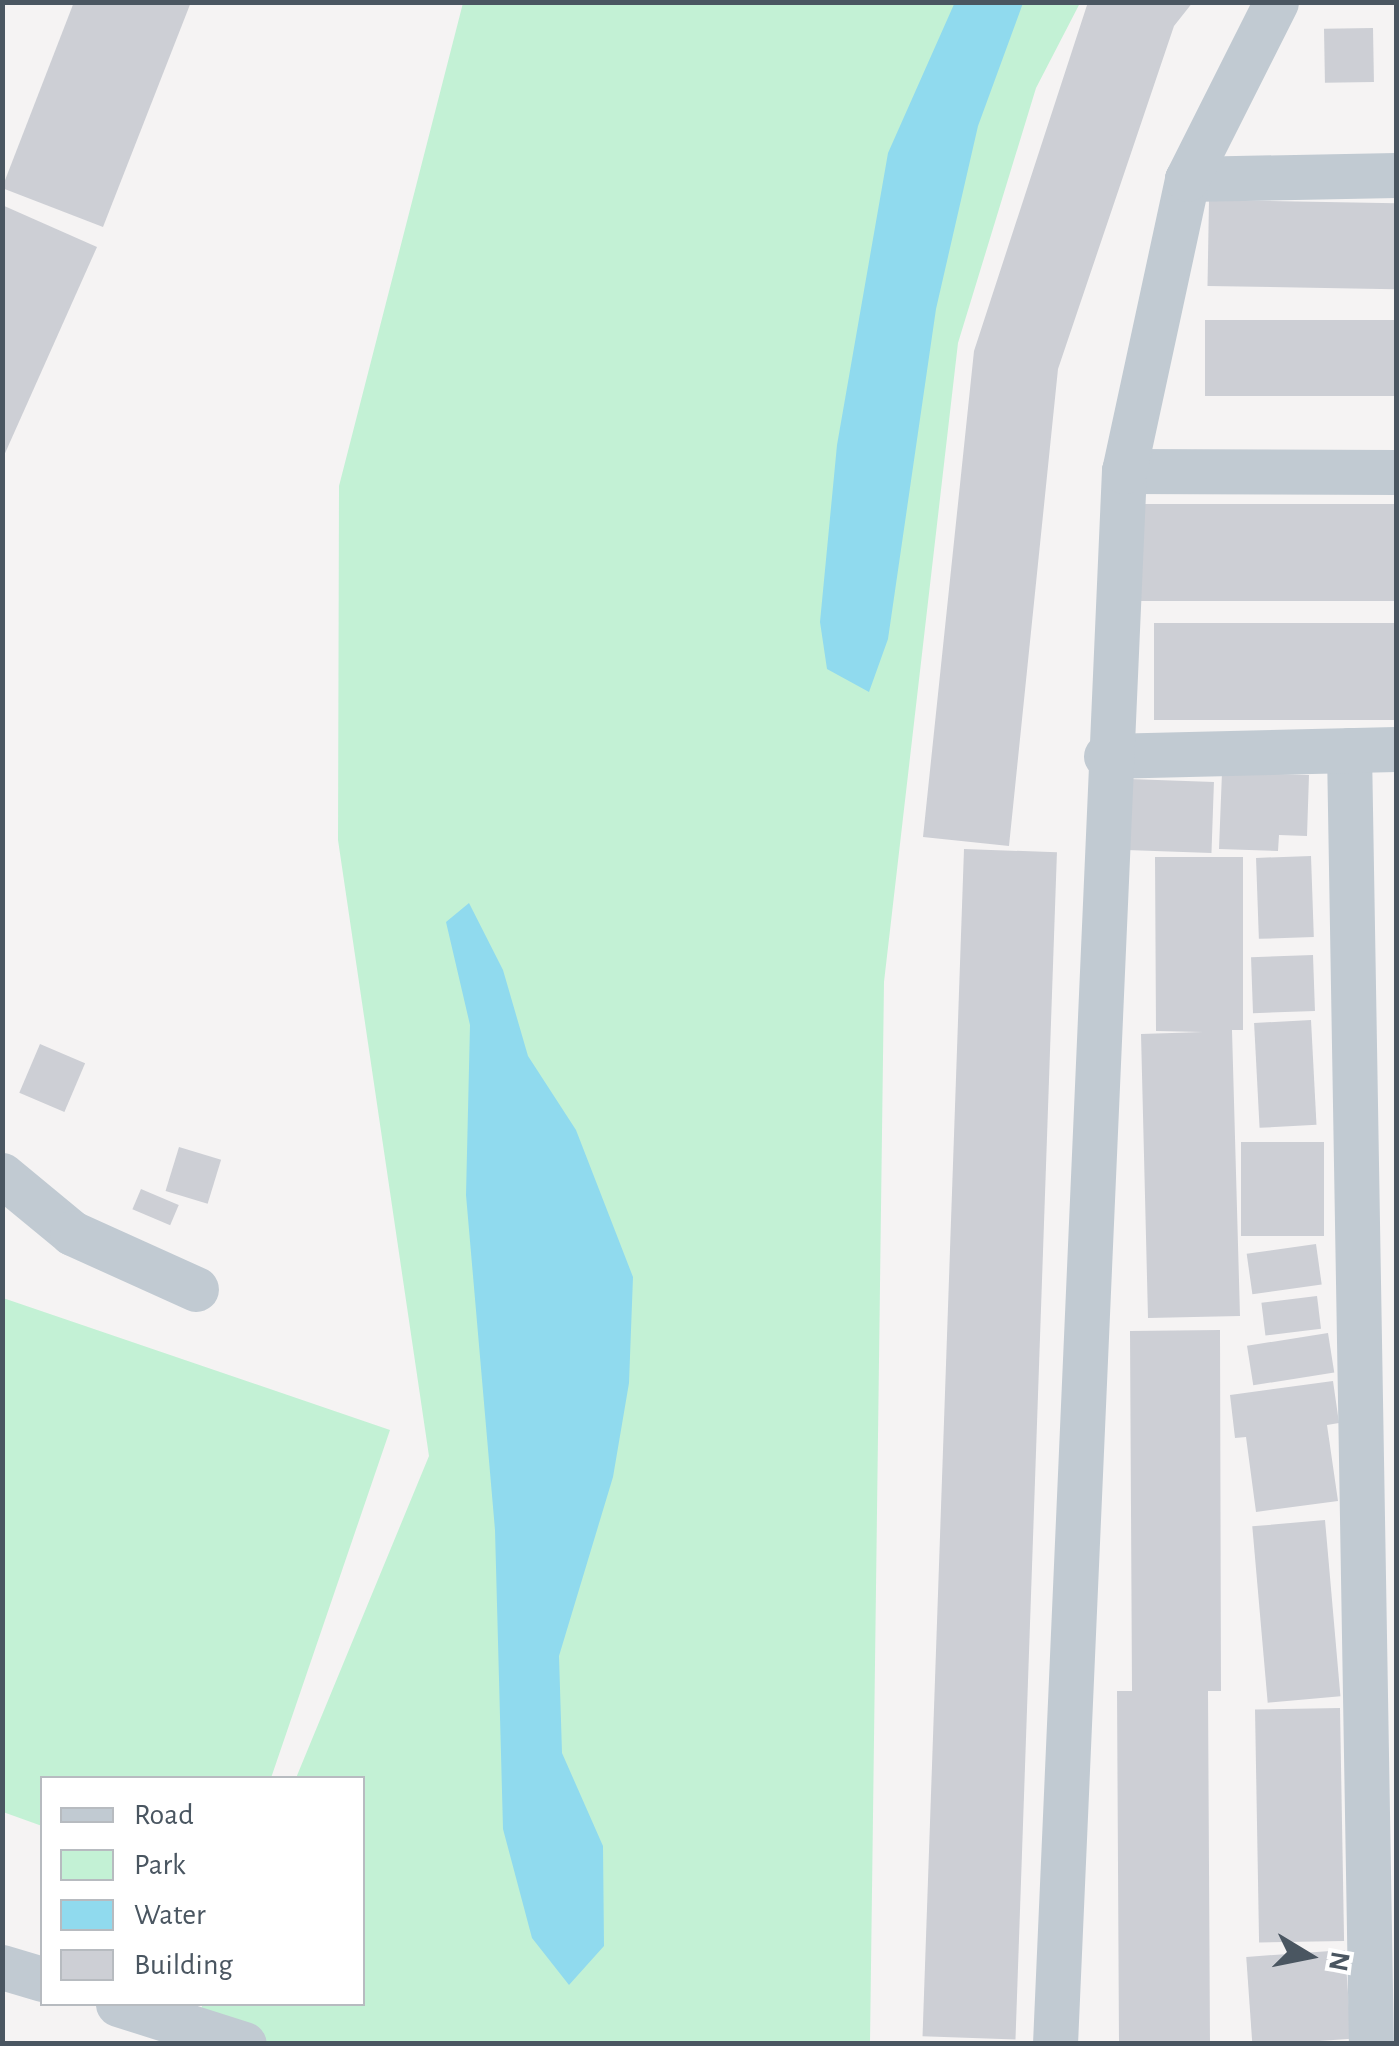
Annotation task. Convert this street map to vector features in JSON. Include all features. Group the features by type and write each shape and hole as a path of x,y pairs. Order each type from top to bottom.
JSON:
{"street":[{"path":"1055,2044 1106,756 1124,471 1187,179 1276,2"},
{"path":"1187,179 1396,175"},
{"path":"1124,471 1396,472"},
{"path":"1106,756 1396,749"},
{"path":"1349,750 1371,2044"},
{"path":"2,1175 72,1233 196,1290"},
{"path":"2,1967 40,1978"},
{"path":"124,2006 244,2044"}],"green space":[{"path":"463,3 1080,3 1036,88 958,343 884,982 870,2043 186,2044 202,2006 365,2006 365,1776 297,1776 429,1456 338,840 339,486"},
{"path":"3,1298 390,1430 272,1776 40,1776 40,1825 3,1812"}],"water":[{"path":"955,2 1023,3 978,126 936,309 888,639 869,692 827,669 820,622 837,445 888,153"},
{"path":"469,903 503,970 528,1056 576,1130 633,1277 629,1383 613,1477 559,1656 562,1753 603,1846 604,1946 569,1985 532,1938 503,1829 495,1530 466,1195 470,1025 446,922"}],"building":[{"path":"74,2 191,2 103,227 2,188"},
{"path":"1088,2 1193,2 1174,26 1058,369 1009,846 923,837 974,351"},
{"path":"1373,28 1374,82 1325,83 1324,29"},
{"path":"1209,200 1396,203 1394,289 1207,286"},
{"path":"2,205 97,247 2,460"},
{"path":"1205,320 1396,320 1396,396 1205,396"},
{"path":"1141,504 1396,504 1396,601 1141,601"},
{"path":"1154,623 1396,623 1396,720 1154,720"},
{"path":"1222,772 1309,775 1307,836 1279,835 1278,851 1219,849"},
{"path":"1129,779 1214,782 1211,853 1127,850"},
{"path":"964,849 1057,852 1015,2040 923,2036"},
{"path":"1311,856 1314,937 1259,939 1256,858"},
{"path":"1155,857 1243,857 1243,1030 1232,1030 1240,1316 1148,1318 1141,1034 1203,1032 1156,1031"},
{"path":"1313,955 1315,1011 1253,1013 1251,957"},
{"path":"1311,1020 1316,1125 1260,1128 1254,1023"},
{"path":"40,1044 85,1063 64,1112 19,1093"},
{"path":"1241,1142 1324,1142 1324,1236 1241,1236"},
{"path":"179,1147 221,1160 208,1204 166,1191"},
{"path":"141,1189 179,1205 170,1225 132,1209"},
{"path":"1316,1244 1322,1285 1252,1294 1247,1254"},
{"path":"1317,1296 1321,1329 1265,1336 1261,1303"},
{"path":"1220,1330 1221,1691 1208,1691 1210,2044 1119,2044 1117,1691 1132,1691 1130,1331"},
{"path":"1328,1333 1334,1373 1253,1385 1247,1346"},
{"path":"1333,1381 1339,1423 1327,1425 1338,1501 1256,1512 1246,1437 1235,1438 1230,1395"},
{"path":"1325,1520 1340,1696 1268,1703 1252,1526"},
{"path":"1340,1708 1344,1941 1259,1942 1255,1709"},
{"path":"1345,1950 1351,2039 1252,2044 1246,1957"}]}
